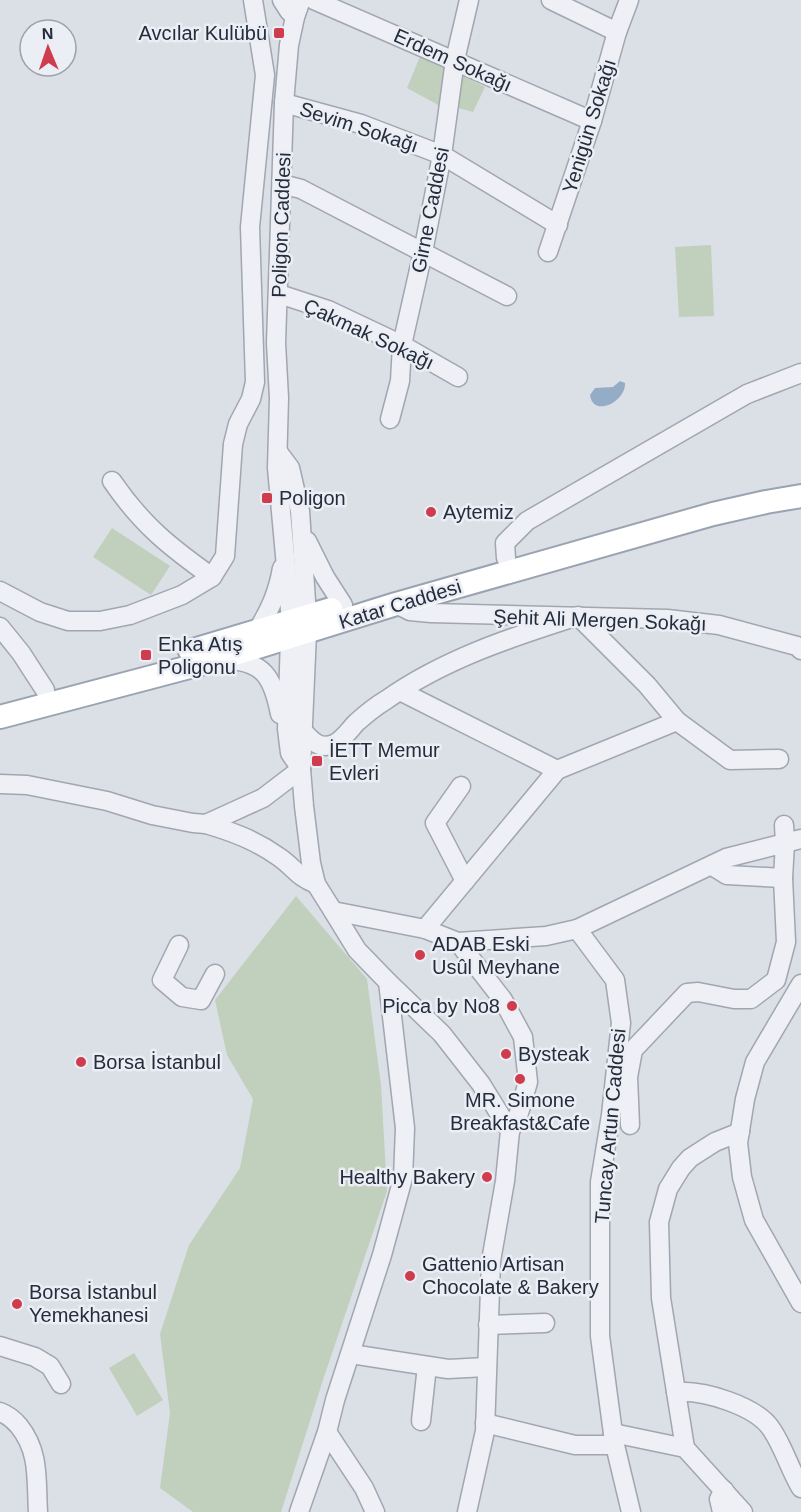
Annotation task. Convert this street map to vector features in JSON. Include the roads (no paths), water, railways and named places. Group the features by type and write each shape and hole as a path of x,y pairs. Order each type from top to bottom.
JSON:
{"main road":[{"name":"Katar Caddesi","path":"0,702 257,631 299,627 396,604 508,565 736,494 758,488 801,482"},
{"name":"Katar Caddesi","path":"0,717 216,660 299,627 343,605 713,514 801,496"},
{"path":"0,727 28,709"}],"street":[{"path":"0,591 40,612 68,621 100,621 140,611 182,595 212,577 225,556 233,444 238,424 251,399 255,382 250,227 265,75 253,0"},
{"path":"282,0 289,12 298,8"},
{"name":"Erdem Sokağı","path":"314,0 592,121"},
{"name":"Girne Caddesi","path":"390,420 400,381 402,345 442,155 455,60 470,0"},
{"path":"551,0 617,32"},
{"name":"Yenigün Sokağı","path":"548,252 592,121 617,32 629,0"},
{"name":"Poligon Caddesi","path":"298,8 289,45 284,103 276,343 279,398 277,468 284,548 299,627"},
{"name":"Sevim Sokağı","path":"284,103 361,124 442,155 558,225"},
{"path":"282,184 301,189 507,296"},
{"name":"Çakmak Sokağı","path":"279,294 328,310 402,345 458,377"},
{"path":"508,565 504,543 527,520 747,394 801,373"},
{"name":"Poligon Caddesi","path":"278,452 290,468 303,532 299,627"},
{"path":"112,481 150,530 212,577"},
{"path":"303,532 325,577 343,605"},
{"path":"257,631 276,596 284,548"},
{"name":"Şehit Ali Mergen Sokağı","path":"396,604 410,611 431,614 667,619 719,625 797,646 801,650"},
{"path":"216,660 243,662 258,667 264,672 275,690 280,715 295,730 320,746 336,743 386,699 437,668 578,616 647,685 677,721 730,760 780,759"},
{"path":"0,627 21,653 45,690"},
{"path":"299,627 295,730 290,753 301,769 308,840 316,884 357,950 442,1034 481,1084 510,1131"},
{"path":"400,691 557,770"},
{"path":"425,929 557,770 677,721"},
{"path":"206,824 263,798 301,769"},
{"path":"0,784 27,785 107,801 152,815 206,824 245,836 281,858 301,878 316,884"},
{"path":"461,786 435,823 465,881"},
{"path":"333,910 425,929 458,942 546,936 577,929 726,858 790,836 783,878 786,942 776,980 752,999 734,999 698,992 687,993 633,1050 624,1056 628,1077 630,1125"},
{"path":"711,865 727,875 783,878"},
{"name":"Tuncay Artun Caddesi","path":"577,929 615,980 621,1023 624,1056 600,1193 600,1336 614,1439 631,1512"},
{"path":"458,942 503,1000 523,1037 528,1082 519,1113 510,1131 505,1181 491,1261 485,1423 467,1512"},
{"path":"179,945 162,980 182,997 201,1000 215,974"},
{"path":"299,1512 327,1432 335,1400 382,1256 403,1178 405,1128 388,982"},
{"path":"801,984 755,1062 745,1099 738,1143 742,1177 754,1220 801,1303"},
{"path":"740,1132 716,1142 690,1158 674,1178 663,1201 659,1222 659,1273 665,1328 685,1448 743,1512"},
{"path":"488,1325 545,1323"},
{"path":"0,1346 35,1357 50,1366 61,1384"},
{"path":"351,1354 448,1369 487,1367"},
{"path":"421,1421 427,1366"},
{"path":"676,1392 693,1391 716,1396 762,1418 774,1432 801,1488"},
{"path":"3,1418 14,1420 29,1438 36,1459 38,1512"},
{"path":"485,1423 575,1445 614,1439 685,1448"},
{"path":"327,1432 364,1488 375,1512"},
{"path":"722,1512 719,1499 724,1490"}],"water":[{"path":"620,381 625,383 624,390 615,401 603,406 597,406 592,402 590,395 595,388 613,387"}],"place":[{"name":"Avcılar Kulübü","path":"279,33"},
{"name":"Poligon","path":"267,498"},
{"name":"Aytemiz","path":"431,512"},
{"name":"Enka Atış Poligonu","path":"146,655"},
{"name":"İETT Memur Evleri","path":"317,761"},
{"name":"ADAB Eski Usûl Meyhane","path":"420,955"},
{"name":"Picca by No8","path":"512,1006"},
{"name":"Bysteak","path":"506,1054"},
{"name":"Borsa İstanbul","path":"81,1062"},
{"name":"MR. Simone Breakfast&Cafe","path":"520,1079"},
{"name":"Healthy Bakery","path":"487,1177"},
{"name":"Gattenio Artisan Chocolate & Bakery","path":"410,1276"},
{"name":"Borsa İstanbul Yemekhanesi","path":"17,1304"}]}
